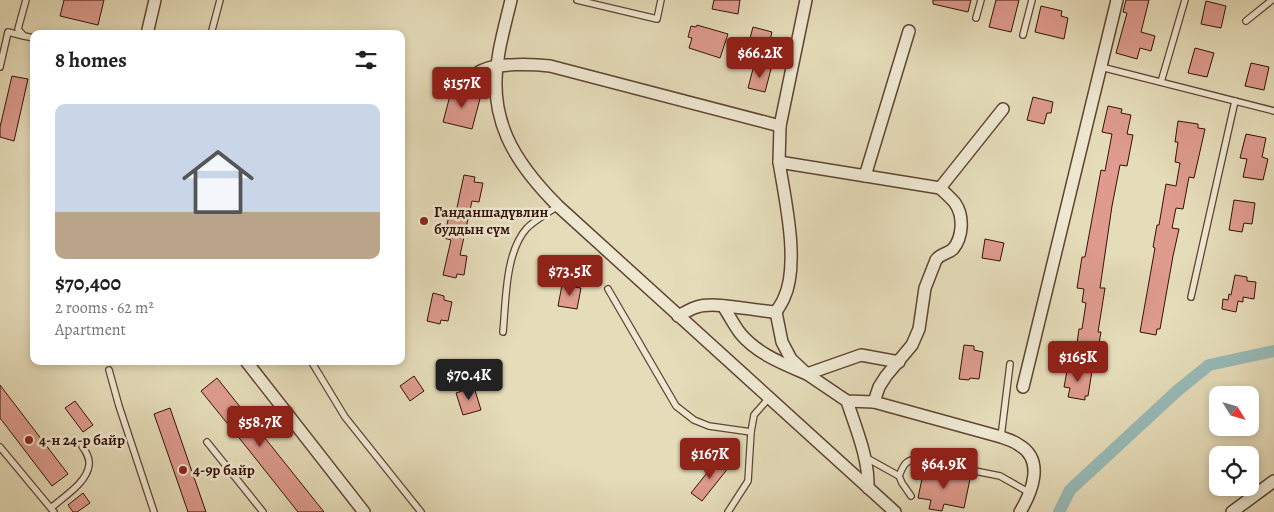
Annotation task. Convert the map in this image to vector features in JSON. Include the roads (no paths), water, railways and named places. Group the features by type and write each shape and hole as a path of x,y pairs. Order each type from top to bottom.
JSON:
{"street":[{"path":"148,30 155,0"},
{"path":"512,0 497,67 496,102 509,145 529,175 558,206 895,512"},
{"path":"806,0 780,126 779,162 791,256 790,280 785,298 776,312 782,342 790,359 807,374 847,401 874,402 1001,437 1020,445 1030,455 1034,468 1034,484 1020,512"},
{"path":"1023,387 1117,0"},
{"path":"865,176 909,31"},
{"path":"467,82 483,70 497,67 526,64 550,66 780,126"},
{"path":"940,188 1003,110"},
{"path":"779,162 940,188 956,204 961,216 961,229 954,248 939,256 936,260 926,288 919,329 912,345 879,386 874,402"},
{"path":"678,316 698,307 723,306 760,312 776,312"},
{"path":"723,306 740,334 757,349 773,359 807,374 861,355 899,362"},
{"path":"249,365 364,512"},
{"path":"847,401 865,457 868,488"},
{"path":"1232,512 1274,481"}],"lane":[{"path":"24,36 18,29 26,0"},
{"path":"212,30 220,0"},
{"path":"577,0 657,19 661,0"},
{"path":"976,18 981,0"},
{"path":"1023,35 1032,0"},
{"path":"1161,82 1185,0"},
{"path":"1246,21 1272,0"},
{"path":"0,67 8,32 30,37"},
{"path":"1101,67 1274,111"},
{"path":"1191,297 1235,101"},
{"path":"503,332 509,273 515,245 527,228 558,206"},
{"path":"608,289 676,406 694,420 709,426 751,432"},
{"path":"1001,437 1010,364"},
{"path":"313,365 345,417 421,512"},
{"path":"109,370 154,512"},
{"path":"728,512 748,481 754,415 769,398"},
{"path":"206,442 263,512"},
{"path":"0,447 52,510 80,483 86,473 89,464 88,457 82,446"},
{"path":"865,457 899,476 911,496"},
{"path":"899,476 903,465 908,460 915,459 1000,476 1030,493"}],"waterway":[{"path":"1059,512 1070,490 1177,391 1209,365 1274,351"}],"place":[{"name":"Ганданшадүвлин буддын сүм","path":"424,221"},
{"name":"4-н 24-р байр","path":"29,440"},
{"name":"4-9р байр","path":"183,470"}]}
